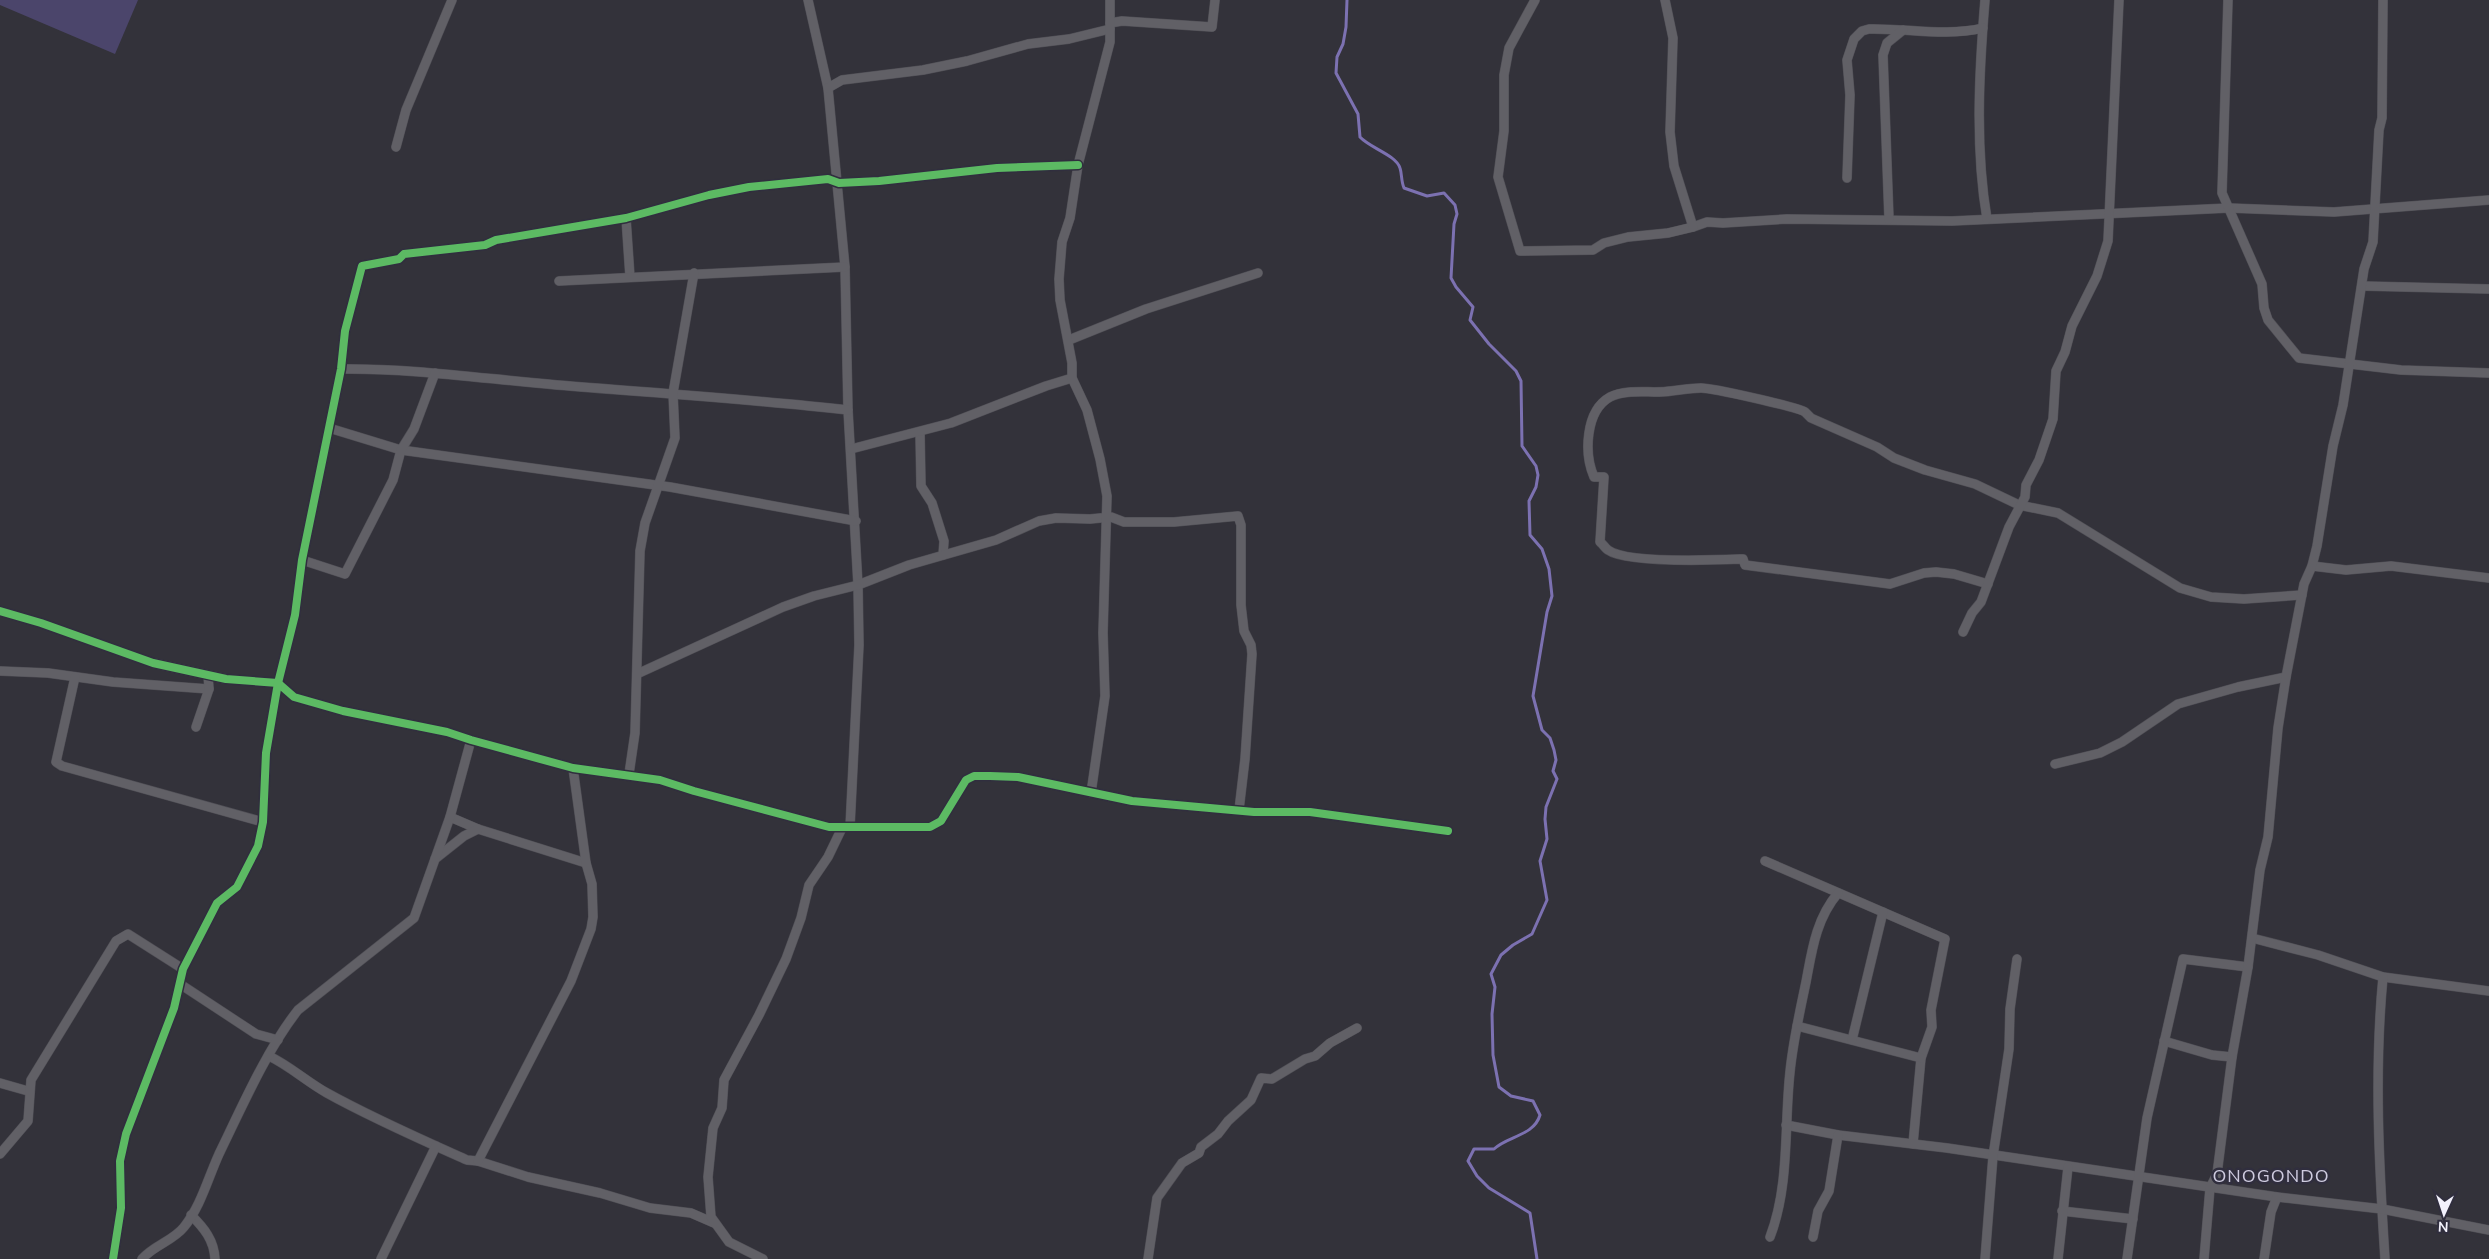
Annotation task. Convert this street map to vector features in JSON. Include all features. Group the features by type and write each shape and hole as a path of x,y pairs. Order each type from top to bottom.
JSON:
{"street":[{"path":"396,147 406,110 452,0"},
{"path":"763,1259 729,1242 714,1223 709,1206 708,1177 713,1128 723,1101 724,1080 759,1016 786,959 801,918 809,885 846,827 859,645 856,521 848,410 845,267 839,183 828,88 808,0"},
{"path":"1091,794 1105,696 1103,632 1107,518 1105,481 1088,410 1072,378 1069,340 1060,300 1060,256 1070,218 1078,166 1110,42 1110,0"},
{"path":"828,88 842,80 923,70 967,61 1028,44 1069,39 1130,21 1212,27 1215,0"},
{"path":"1535,0 1509,48 1504,75 1504,131 1498,177 1520,251 1593,250 1604,243 1628,237 1668,233 1694,228 1707,222 1723,223 1787,219 1813,221 1889,219 1952,221 2229,208 2334,212 2489,200"},
{"path":"1665,0 1672,38 1670,132 1674,166 1694,228"},
{"path":"1985,0 1981,184 1987,219"},
{"path":"1963,632 1972,613 1981,602 2019,505 2025,497 2026,485 2039,460 2053,419 2056,371 2065,352 2072,326 2098,276 2108,241 2119,0"},
{"path":"2228,0 2222,193 2262,284 2264,308 2268,320 2300,358 2349,365 2458,374 2489,373"},
{"path":"2204,1259 2210,1188 2217,1174 2232,1057 2252,938 2260,870 2268,837 2278,728 2286,678 2302,596 2312,566 2363,286 2364,269 2374,242 2379,130 2382,118 2383,0"},
{"path":"1847,178 1850,95 1847,60 1854,39 1862,30 1869,28 1966,32 1983,28"},
{"path":"1889,219 1883,55 1887,43 1904,30"},
{"path":"113,1259 121,1208 120,1161 126,1134 174,1008 183,969 217,903 237,887 250,864 263,822 266,753 278,683 295,615 302,560 341,369 345,331 362,266 399,259 404,254 485,245 496,240 626,218 709,195 749,187 828,179 839,183 879,181 997,168 1078,166"},
{"path":"626,218 630,277"},
{"path":"559,281 845,267"},
{"path":"1069,340 1146,309 1258,272"},
{"path":"629,774 635,733 640,551 645,523 675,438 673,393 694,273"},
{"path":"2363,286 2489,289"},
{"path":"341,369 435,373 762,400 848,410"},
{"path":"302,560 345,574 393,480 401,450 418,422 435,373"},
{"path":"851,449 920,433 1072,378"},
{"path":"1988,584 1954,574 1936,572 1924,573 1890,584 1745,565 1743,559 1670,560 1623,556 1608,551 1600,542 1604,477 1594,477 1589,466 1588,450 1594,417 1599,406 1611,397 1628,393 1702,388 1805,412 1811,418 1877,447 1894,458 1925,470 1975,484 2019,505 2036,507 2058,514 2180,588 2211,597 2244,599 2302,596"},
{"path":"329,428 401,450 602,477 774,505 856,521"},
{"path":"920,433 921,486 932,504 944,541 944,555"},
{"path":"637,674 783,608 814,596 858,585 909,565 996,540 1039,521 1056,518 1111,517 1124,522 1165,522 1238,516 1241,525 1242,619 1252,654 1246,750 1239,810"},
{"path":"2312,566 2346,570 2391,566 2489,578"},
{"path":"0,610 153,663 208,675 278,683 294,697 343,711 447,732 573,768 629,774 660,780 694,792 829,827 930,827 941,821 966,780 974,776 1018,778 1091,794 1132,800 1239,810 1310,812 1448,831"},
{"path":"0,670 209,689"},
{"path":"196,727 209,689 208,675"},
{"path":"75,677 56,762 62,766 263,822"},
{"path":"2055,764 2100,752 2122,742 2178,704 2238,687 2286,678"},
{"path":"142,1259 148,1252 178,1232 190,1215 269,1056 298,1010 414,918 450,817 471,740"},
{"path":"478,1161 571,981 594,917 592,892 586,863 573,768"},
{"path":"450,817 478,829 586,863"},
{"path":"434,860 464,836 478,829"},
{"path":"1765,861 1945,939 1931,1010 1932,1027 1921,1058 1913,1144"},
{"path":"1770,1238 1776,1223 1782,1184 1789,1074 1810,956 1826,907 1838,893"},
{"path":"1852,1040 1883,912"},
{"path":"0,1154 28,1120 30,1107 28,1091 37,1067 116,941 121,936 128,934 183,969"},
{"path":"2252,938 2318,955 2383,977 2489,991"},
{"path":"1985,1259 1993,1156 2009,1049 2010,1009 2017,959"},
{"path":"2127,1259 2148,1118 2183,959 2248,966"},
{"path":"2383,977 2377,1036 2385,1259"},
{"path":"180,984 256,1034 278,1040"},
{"path":"1797,1026 1921,1058"},
{"path":"1148,1259 1157,1198 1182,1163 1199,1153 1201,1147 1218,1134 1228,1121 1251,1100 1261,1078 1272,1079 1305,1059 1315,1056 1330,1043 1357,1028"},
{"path":"2164,1041 2212,1055 2232,1057"},
{"path":"269,1056 283,1063 305,1081 467,1160 478,1161 528,1177 600,1193 650,1208 691,1213 714,1223"},
{"path":"0,1083 28,1091"},
{"path":"1786,1125 1838,1135 1913,1144 2277,1198 2382,1208 2489,1230"},
{"path":"1812,1237 1818,1211 1829,1191 1838,1135"},
{"path":"381,1259 436,1146"},
{"path":"2058,1259 2068,1167"},
{"path":"2264,1259 2268,1227 2277,1198"},
{"path":"2062,1211 2133,1219"},
{"path":"190,1215 202,1225 212,1240 216,1259"}],"shaded area":[{"path":"0,0 138,0 115,54 0,5"}],"waterway":[{"path":"1347,0 1346,27 1343,44 1337,57 1336,73 1358,114 1360,137 1398,163 1404,188 1427,196 1444,193 1455,205 1457,214 1454,224 1451,278 1473,307 1470,320 1489,344 1516,371 1521,381 1522,446 1536,466 1538,475 1536,487 1529,501 1530,535 1542,549 1549,569 1552,596 1547,612 1533,696 1542,730 1550,738 1554,750 1556,760 1553,771 1557,779 1546,807 1547,839 1540,861 1547,900 1532,934 1513,945 1501,955 1491,974 1495,987 1492,1014 1493,1055 1499,1087 1511,1096 1533,1101 1540,1115 1537,1122 1526,1132 1494,1149 1474,1149 1468,1161 1477,1176 1489,1188 1530,1213 1537,1259"}],"cycle path":[{"path":"113,1259 121,1208 120,1161 126,1134 174,1008 183,969 217,903 237,887 258,846 263,822 266,753 278,683 295,615 302,560 341,369 345,331 362,266 399,259 404,254 485,245 496,240 626,218 709,195 749,187 828,179 839,183 879,181 997,168 1078,165"},
{"path":"0,611 41,623 153,663 226,679 278,683 294,697 343,711 447,732 573,768 660,780 829,827 930,827 941,821 966,780 974,776 990,776 1018,777 1132,801 1254,812 1310,812 1448,831"}],"district":[{"name":"ONOGONDO","path":"2271,1176"}]}
